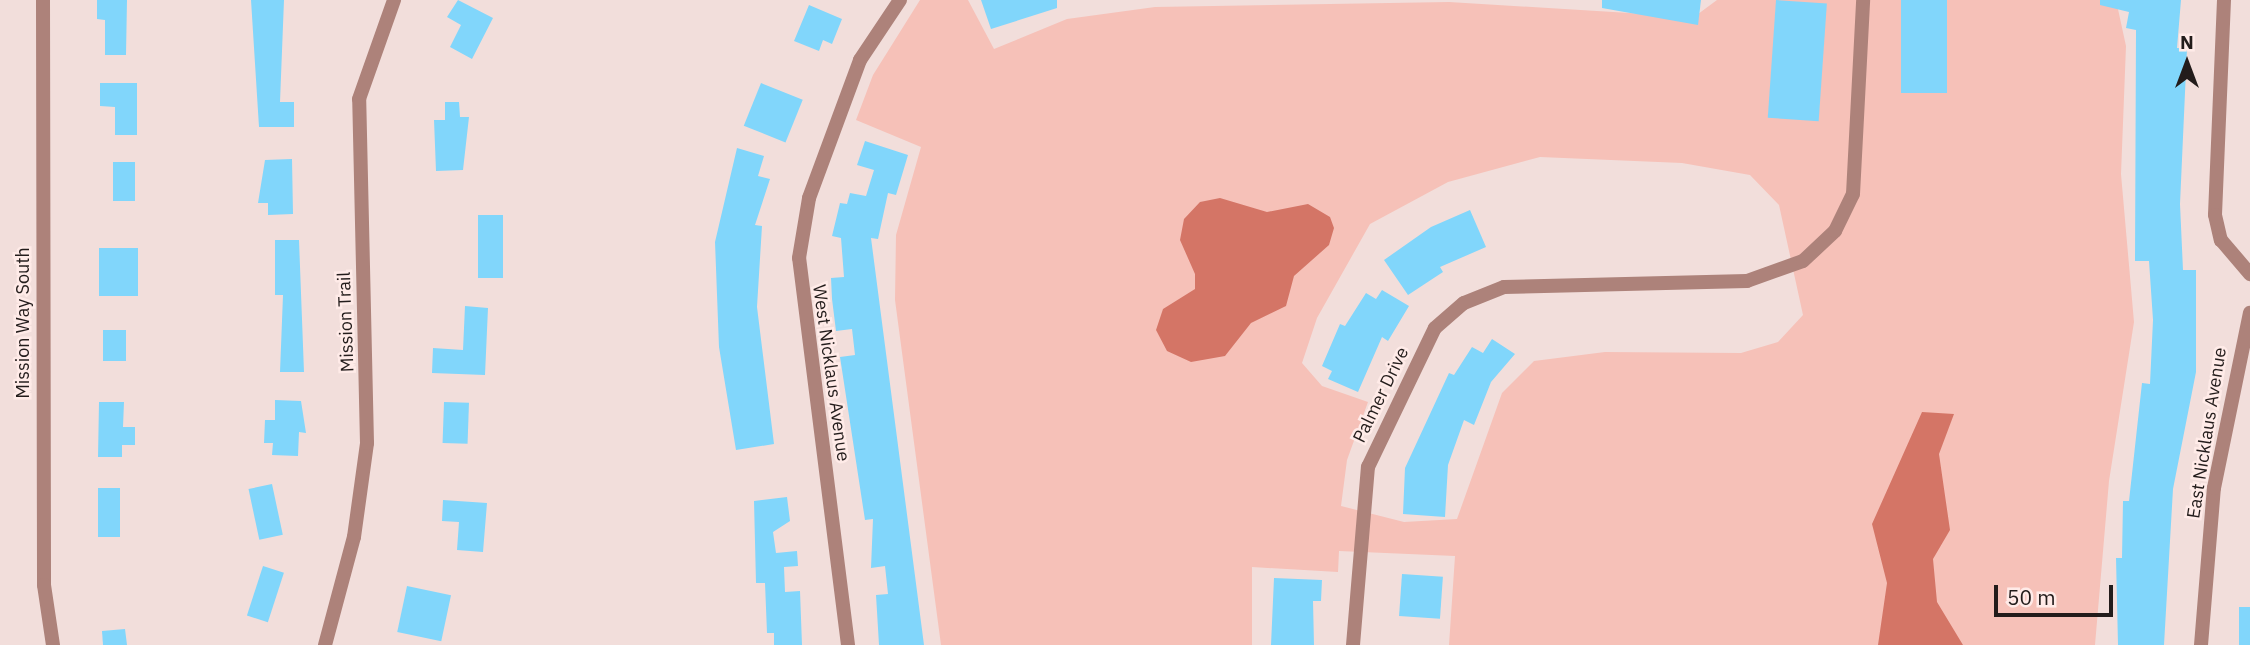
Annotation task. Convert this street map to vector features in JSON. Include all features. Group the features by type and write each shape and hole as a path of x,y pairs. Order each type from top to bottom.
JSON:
{"street":[{"name":"Mission Way South","path":"43,0 44,585 53,645"},
{"name":"West Nicklaus Avenue","path":"848,645 799,258 809,198 860,60 900,0"},
{"name":"Palmer Drive","path":"1353,645 1368,467 1388,417 1435,328 1464,303 1504,286 1746,281 1790,269 1815,252 1842,219 1856,180 1863,0"},
{"path":"2224,0 2215,215 2221,240 2250,274"},
{"name":"Mission Trail","path":"324,645 354,537 367,443 358,109 367,61 389,2"},
{"name":"East Nicklaus Avenue","path":"2201,645 2214,488 2250,313"}],"shaded area":[{"path":"920,0 968,0 994,49 1067,19 1155,7 1449,2 1694,17 1717,0 2116,0 2126,46 2121,174 2134,322 2109,481 2095,645 1449,645 1455,556 1339,551 1338,572 1252,567 1252,645 941,645 895,300 896,235 921,147 856,120 873,75","holes":["1540,157 1682,163 1750,175 1779,205 1803,315 1778,342 1741,353 1605,352 1534,361 1502,393 1457,519 1404,522 1341,506 1347,460 1368,402 1322,386 1302,363 1317,318 1370,224 1448,182"]},
{"path":"1220,198 1267,212 1308,204 1330,217 1334,228 1329,245 1294,276 1286,306 1251,323 1225,356 1191,362 1167,351 1156,330 1163,309 1195,289 1195,274 1180,240 1184,219 1200,202"},
{"path":"1922,412 1954,414 1939,454 1950,530 1933,559 1937,602 1963,645 1878,645 1887,583 1872,524"}],"building":[{"path":"97,0 127,0 126,55 105,55 105,20 97,19"},
{"path":"251,0 284,0 280,102 294,102 294,127 259,127"},
{"path":"458,0 493,18 472,59 450,47 461,25 447,17"},
{"path":"981,0 1057,0 1057,8 991,29"},
{"path":"1602,0 1701,0 1698,25 1602,8"},
{"path":"1776,0 1827,4 1819,121 1768,118"},
{"path":"1901,0 1947,0 1947,93 1901,93"},
{"path":"2100,0 2181,0 2177,48 2187,48 2180,204 2183,270 2196,270 2196,372 2173,489 2164,645 2118,645 2116,558 2122,558 2123,501 2129,501 2142,383 2150,384 2153,320 2149,261 2135,261 2136,30 2126,28 2129,12 2100,5"},
{"path":"809,5 842,19 832,44 823,40 819,51 794,41"},
{"path":"100,83 137,83 137,135 115,135 115,107 100,106"},
{"path":"761,83 803,100 785,143 744,126"},
{"path":"445,102 459,102 460,117 469,117 463,170 436,171 434,120 445,120"},
{"path":"865,141 908,155 896,195 888,193 878,239 871,238 924,645 879,645 876,595 888,594 885,566 871,568 873,519 865,520 840,357 855,355 852,329 836,331 832,299 831,278 844,277 841,238 832,236 840,203 847,204 850,193 866,196 874,170 857,165"},
{"path":"737,148 764,156 758,176 770,179 755,225 762,226 757,307 774,444 736,450 719,347 715,242"},
{"path":"292,159 293,214 268,215 268,203 258,203 265,160"},
{"path":"113,162 135,162 135,201 113,201"},
{"path":"1470,210 1486,247 1440,267 1443,272 1408,295 1384,260 1431,227"},
{"path":"478,215 503,215 503,278 478,278"},
{"path":"275,240 299,240 304,372 280,372 283,295 275,295"},
{"path":"99,248 138,248 138,296 99,296"},
{"path":"1382,290 1409,306 1388,341 1382,337 1358,392 1328,379 1332,371 1322,366 1340,324 1345,326 1366,293 1376,299"},
{"path":"465,306 488,308 485,375 432,373 433,348 463,350"},
{"path":"103,330 126,330 126,361 103,361"},
{"path":"1492,339 1515,354 1491,382 1474,425 1464,420 1448,465 1445,517 1403,514 1405,468 1449,373 1454,375 1472,347 1483,353"},
{"path":"275,400 301,401 306,433 299,432 298,456 272,455 273,443 264,443 265,420 275,420"},
{"path":"99,402 124,402 123,427 135,427 135,445 122,445 122,457 98,457"},
{"path":"444,402 469,403 468,444 443,443"},
{"path":"272,484 283,535 259,540 249,489"},
{"path":"98,488 120,488 120,537 98,537"},
{"path":"787,497 790,521 773,532 776,553 797,551 798,566 784,567 785,592 800,591 802,645 774,645 774,633 767,633 765,583 756,583 754,501"},
{"path":"443,500 487,503 483,552 457,550 459,522 442,521"},
{"path":"263,566 284,573 268,622 247,615"},
{"path":"1402,574 1443,577 1440,619 1399,616"},
{"path":"1274,578 1322,580 1321,601 1313,601 1314,645 1271,645"},
{"path":"407,586 451,595 441,641 397,632"},
{"path":"2239,607 2250,607 2250,645 2239,645"},
{"path":"125,629 127,645 103,645 102,631"}]}
